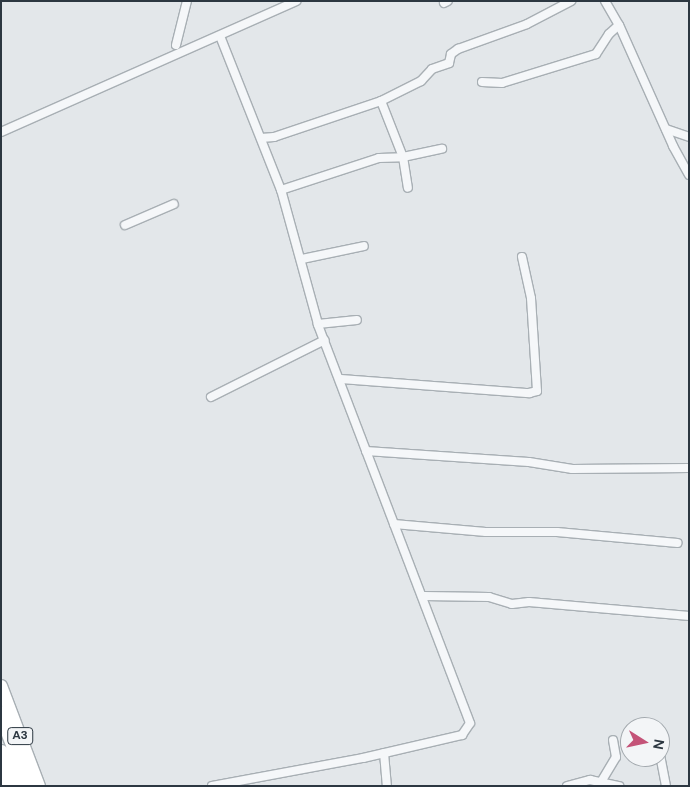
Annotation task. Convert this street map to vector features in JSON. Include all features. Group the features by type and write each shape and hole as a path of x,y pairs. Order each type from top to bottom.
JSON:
{"highway":[{"name":"A3","path":"1,713 29,786"},
{"name":"A3","path":"1,752 14,786"}],"main road":[{"name":"A3","path":"1,686 39,786"},
{"path":"1,775 5,786"}],"street":[{"path":"176,45 187,1"},
{"path":"1,132 296,1"},
{"path":"262,138 274,138 381,101 421,80 432,69 449,63 451,54 458,49 527,24 571,1"},
{"path":"604,1 619,25 689,175"},
{"path":"482,82 502,83 596,54 619,25"},
{"path":"212,786 384,753 462,735 470,723 424,596 394,524 318,324 302,259 281,190 220,36"},
{"path":"381,101 403,157 408,188"},
{"path":"666,129 689,137"},
{"path":"281,190 379,158 403,157 442,149"},
{"path":"125,225 174,204"},
{"path":"302,259 364,246"},
{"path":"340,379 520,392 536,391 531,298 522,257"},
{"path":"318,324 357,320"},
{"path":"211,397 324,340"},
{"path":"366,451 520,462 572,470 689,468"},
{"path":"394,524 486,532 558,532 677,543"},
{"path":"424,596 483,596 512,604 529,602 689,616"},
{"path":"601,782 616,757 613,740"},
{"path":"384,753 386,786"},
{"path":"662,767 666,786"},
{"path":"567,786 578,781 601,782 620,786"}]}
